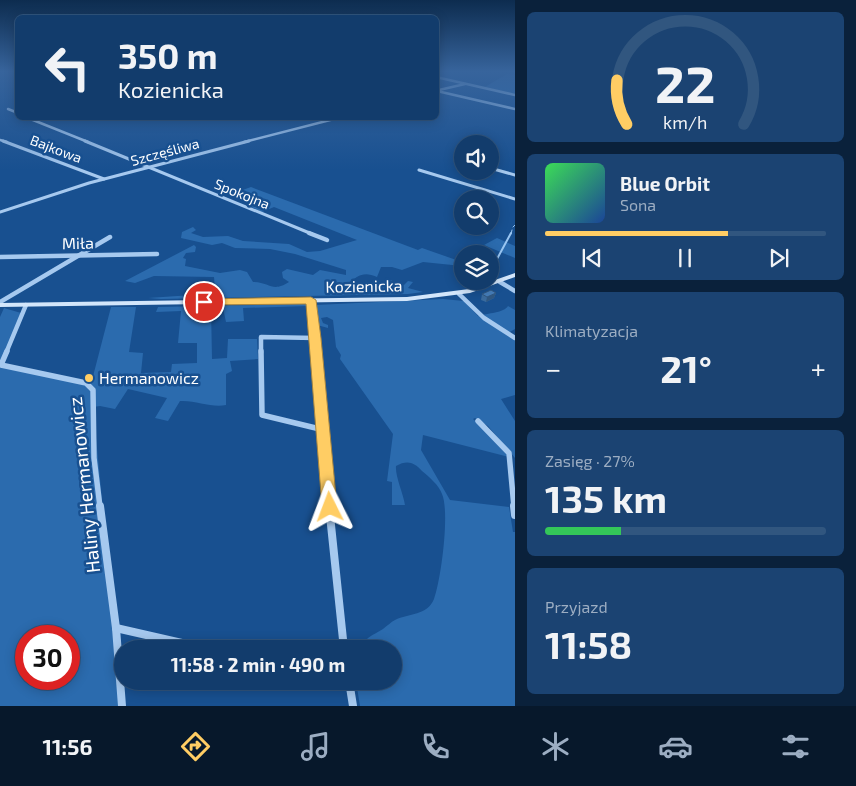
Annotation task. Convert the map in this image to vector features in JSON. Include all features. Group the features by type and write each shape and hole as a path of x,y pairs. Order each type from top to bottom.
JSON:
{"main road":[{"name":"Kozienicka","path":"0,304 407,299 459,294 500,282 515,275"}],"street":[{"path":"493,104 515,109"},
{"path":"8,110 15,113"},
{"name":"Spokojna","path":"33,120 327,240"},
{"name":"Szczęśliwa","path":"0,212 55,193 105,179 330,120"},
{"name":"Bajkowa","path":"0,140 105,179"},
{"path":"419,170 515,199"},
{"path":"499,171 515,175"},
{"path":"0,304 110,237"},
{"name":"Miła","path":"0,257 157,254"},
{"path":"500,282 515,290"},
{"path":"459,294 476,312 515,338"},
{"path":"311,300 324,430 332,545 343,640"},
{"name":"Haliny Hermanowicz","path":"26,305 1,365 86,383 93,390 94,458 116,628 122,706"},
{"path":"316,338 261,336 262,415 324,430"},
{"path":"478,421 509,453 515,516"},
{"path":"116,628 169,640"},
{"path":"350,690 353,706"}],"shaded area":[{"path":"251,187 418,250 422,248 454,259 454,265 423,262 402,270 392,267 381,267 377,277 364,274 347,284 358,288 370,289 396,285 389,283 387,279 404,285 408,281 413,282 408,288 423,292 408,294 161,299 148,298 207,294 215,290 214,277 154,276 135,283 125,281 194,245 196,247 195,252 186,253 183,258 186,259 185,266 220,273 240,270 247,272 253,282 275,287 289,282 283,278 282,272 287,269 313,275 320,270 346,275 346,270 295,254 270,249 235,248 222,243 212,245 181,238 182,232 193,227 196,230 191,233 203,237 228,236 243,241 289,244 307,252 320,251 357,240 274,207 262,212 249,206 259,201 237,192"},
{"path":"497,238 515,246 515,258 499,251 499,245 484,245"},
{"path":"443,299 464,301 478,316 499,311 508,306 515,310 515,329 506,334 515,340 515,395 501,399 515,421 515,458 488,426 475,418 473,419 489,433 509,457 423,435 421,450 450,500 509,507 513,532 515,532 515,706 360,706 357,690 402,690 402,640 367,640 395,620 427,608 434,599 444,546 444,503 439,487 433,481 416,466 404,463 396,466 405,505 392,505 392,482 387,481 393,434 340,359 341,355 336,347 333,320 327,317 321,318 323,323 328,325 328,328 317,325 315,305"},
{"path":"306,304 307,306 243,308 244,321 226,322 223,308 211,308 212,359 227,358 228,339 257,339 258,359 230,361 232,371 226,374 226,405 215,406 180,401 168,421 155,418 167,398 128,389 115,409 100,406 93,407 116,640 114,640 114,690 120,690 122,706 0,706 0,317 4,308 21,313 3,364 91,384 111,307 136,307 129,352 143,353 141,373 171,372 172,364 197,363 197,343 178,343 181,311 156,312 158,307"}],"building":[{"path":"491,290 496,293 487,297 482,294"}],"waterway":[{"path":"511,234 512,230"},
{"path":"499,255 511,233"}],"place":[{"name":"Hermanowicz","path":"89,378"}],"route":[{"path":"204,302 311,300 316,338 330,507"}]}
